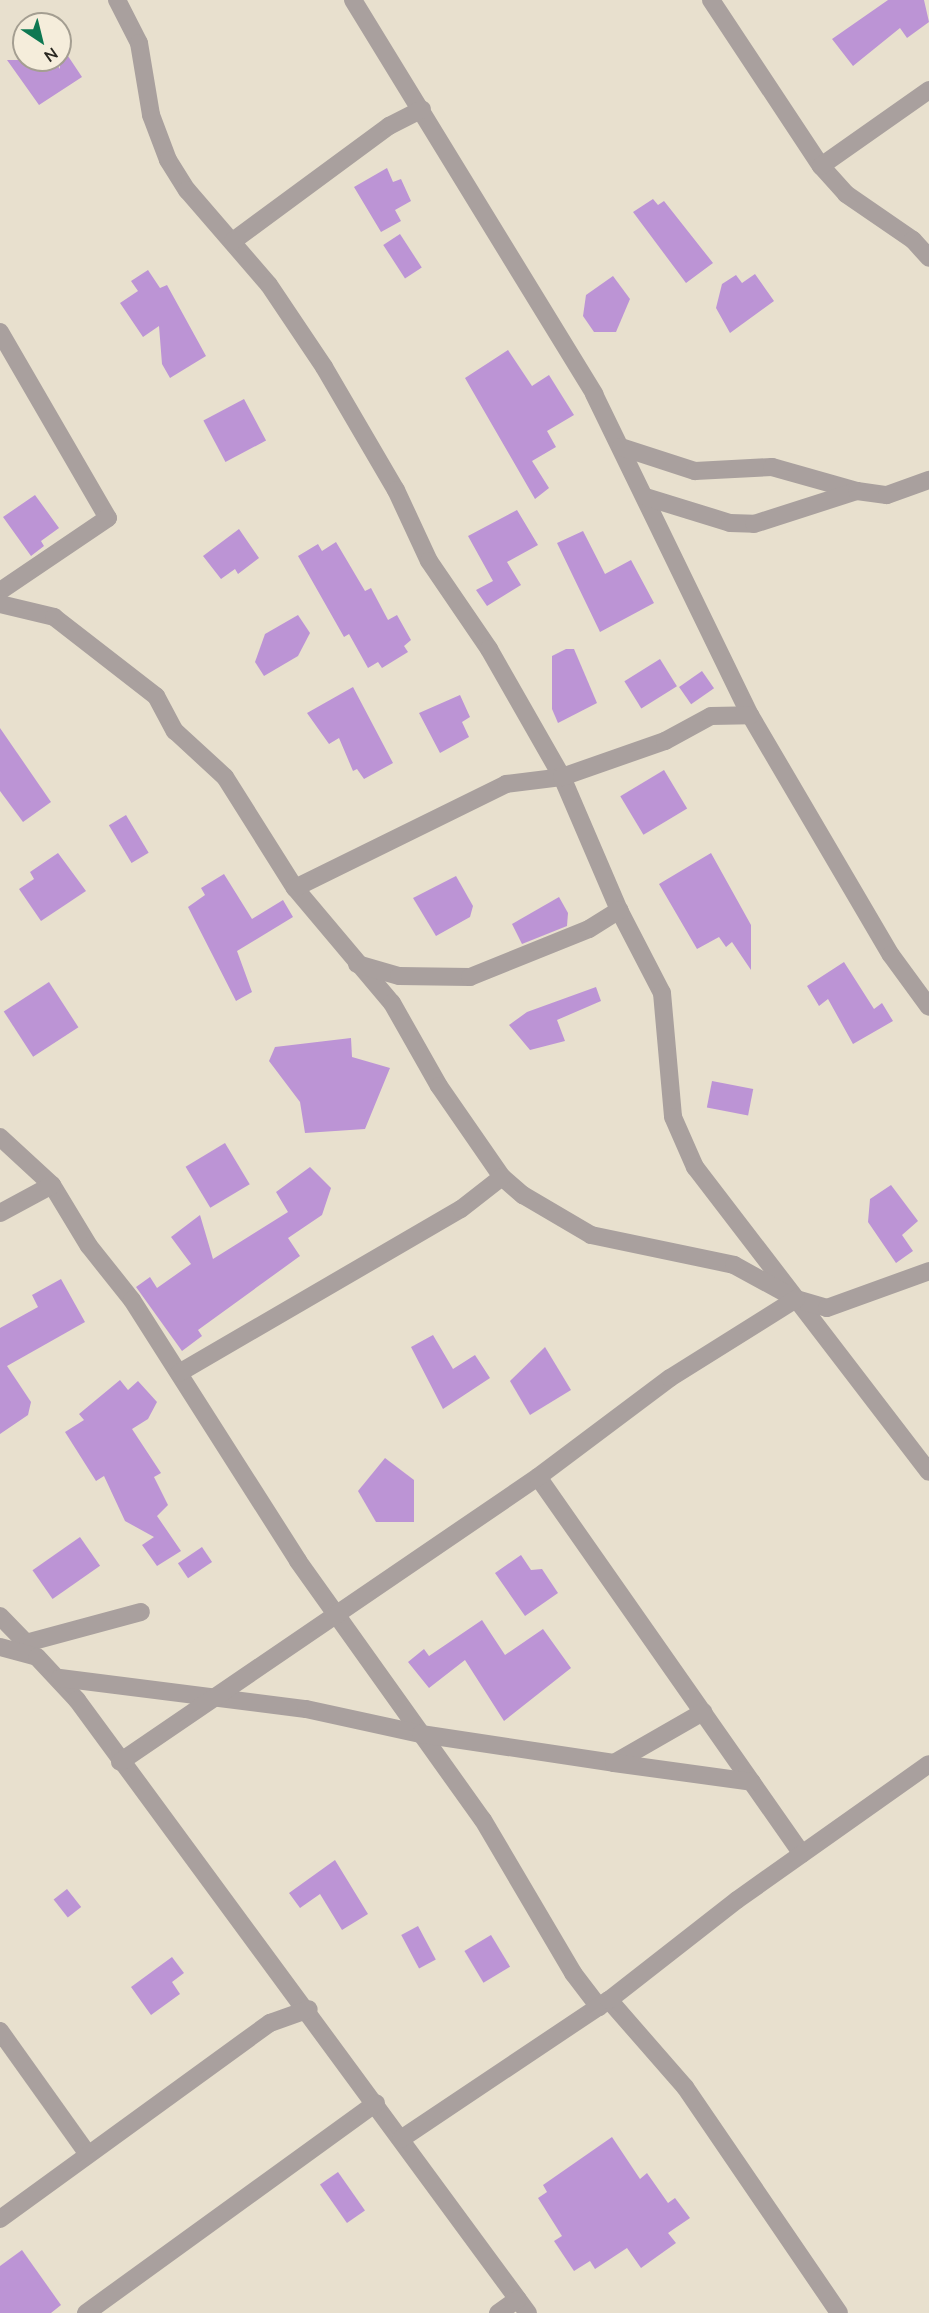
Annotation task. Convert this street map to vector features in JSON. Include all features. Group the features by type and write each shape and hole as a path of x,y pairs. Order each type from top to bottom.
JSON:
{"street":[{"path":"117,0 139,43 156,136 188,190 269,285 324,367 396,490 429,561 489,649 562,777 618,910 662,993 673,1118 695,1167 929,1472"},
{"path":"353,0 422,109 621,447 750,715 891,955 929,1007"},
{"path":"711,0 821,166 846,194 913,240 929,258"},
{"path":"821,166 929,90"},
{"path":"233,241 389,126 422,109"},
{"path":"0,332 108,518 0,591"},
{"path":"621,447 695,471 772,467 857,491 887,495 929,480"},
{"path":"646,497 730,523 754,524 857,491"},
{"path":"0,604 54,617 156,696 175,731 225,777 295,888 392,1004 439,1086 502,1177 548,1213 591,1235 734,1265 796,1299 827,1308 844,1305 929,1271"},
{"path":"295,888 506,784 562,777 665,741 711,716 750,715"},
{"path":"357,964 399,976 470,977 589,929 618,910"},
{"path":"0,1137 52,1185 179,1373 298,1561 336,1611 483,1820 573,1973 685,2087 839,2313"},
{"path":"179,1373 308,1302 461,1209 502,1177"},
{"path":"0,1213 52,1185"},
{"path":"120,1762 336,1611 538,1477 670,1378 796,1299"},
{"path":"538,1477 802,1854"},
{"path":"0,1616 26,1642 141,1612"},
{"path":"0,1647 37,1657 60,1678 120,1762 309,2009 523,2306 498,2313"},
{"path":"60,1678 306,1710 422,1734 752,1782"},
{"path":"614,1763 703,1712"},
{"path":"401,2139 604,2004 802,1854 929,1764"},
{"path":"0,2219 87,2153 270,2023 309,2009"},
{"path":"0,2031 87,2153"},
{"path":"86,2313 376,2103"}],"building":[{"path":"888,0 924,0 929,22 907,38 900,28 853,66 832,39"},
{"path":"72,62 82,77 39,105 16,72 72,72"},
{"path":"387,168 393,182 401,179 411,201 395,210 401,221 381,232 354,187"},
{"path":"653,199 658,205 664,201 713,263 686,283 633,212"},
{"path":"400,234 422,268 405,278 383,245"},
{"path":"148,270 160,288 167,285 206,356 170,378 162,364 159,326 143,337 120,303 138,291 131,281"},
{"path":"755,274 774,301 730,333 716,308 722,284 736,275 742,283"},
{"path":"613,276 630,299 616,332 594,332 583,316 586,295"},
{"path":"508,350 532,386 549,375 574,415 547,431 556,447 532,461 549,488 535,499 465,378"},
{"path":"244,399 266,440 225,462 203,421"},
{"path":"35,495 59,528 41,541 44,546 31,556 3,517"},
{"path":"517,510 538,545 507,562 521,585 487,606 476,590 493,581 468,536"},
{"path":"239,529 259,558 238,574 235,569 221,579 203,556"},
{"path":"583,531 605,574 631,560 654,603 600,632 557,543"},
{"path":"336,542 365,591 371,588 388,620 397,615 411,640 404,646 408,652 382,668 378,662 368,668 349,634 344,637 298,556 318,544 322,551"},
{"path":"298,615 310,633 298,656 264,676 255,662 265,634"},
{"path":"566,649 574,649 597,703 558,723 552,709 552,656"},
{"path":"660,659 677,686 641,708 624,681"},
{"path":"702,671 714,688 691,704 679,687"},
{"path":"353,687 393,763 364,779 357,769 353,771 339,738 329,744 307,713"},
{"path":"460,695 470,717 462,722 469,737 440,753 419,713"},
{"path":"0,728 51,802 23,822 0,791"},
{"path":"664,770 687,809 643,835 620,796"},
{"path":"126,815 149,853 132,863 109,825"},
{"path":"58,853 86,891 41,921 19,889 34,879 30,872"},
{"path":"711,853 751,925 751,970 732,942 726,947 719,937 697,949 659,884"},
{"path":"224,874 252,919 283,900 293,917 237,951 252,992 236,1001 188,907 205,895 201,888"},
{"path":"456,876 473,906 470,917 436,936 413,898"},
{"path":"559,897 568,913 567,926 522,944 512,924"},
{"path":"844,962 874,1009 882,1003 893,1021 853,1044 828,999 819,1006 807,986"},
{"path":"49,982 78,1027 33,1057 4,1011"},
{"path":"596,987 601,1001 557,1020 565,1041 530,1050 509,1025 527,1012"},
{"path":"351,1038 352,1057 390,1068 365,1129 305,1133 300,1102 269,1061 275,1047"},
{"path":"712,1081 753,1089 748,1116 707,1108"},
{"path":"225,1143 250,1184 210,1208 186,1167"},
{"path":"310,1167 331,1188 322,1215 288,1238 300,1256 198,1330 202,1336 182,1351 136,1287 150,1277 157,1288 191,1264 171,1237 200,1215 213,1259 288,1212 276,1192"},
{"path":"891,1185 918,1221 902,1235 913,1251 896,1263 868,1222 870,1199"},
{"path":"61,1279 85,1322 7,1366 31,1402 28,1415 0,1434 0,1328 38,1307 32,1295"},
{"path":"433,1335 453,1369 475,1355 490,1378 443,1409 411,1347"},
{"path":"545,1347 571,1390 530,1415 510,1381"},
{"path":"120,1380 128,1390 138,1381 157,1402 148,1419 132,1429 161,1473 154,1477 168,1505 157,1516 181,1551 157,1566 142,1545 154,1537 125,1521 104,1476 96,1481 65,1432 84,1420 79,1414"},
{"path":"385,1458 414,1480 414,1522 376,1522 358,1491"},
{"path":"80,1537 100,1566 53,1599 32,1570"},
{"path":"202,1547 212,1562 188,1578 178,1563"},
{"path":"521,1555 531,1570 542,1569 558,1593 525,1616 495,1573"},
{"path":"482,1620 505,1655 543,1629 571,1668 504,1721 465,1660 429,1688 408,1662 424,1649 429,1656"},
{"path":"335,1860 368,1914 342,1930 320,1894 300,1908 289,1893"},
{"path":"67,1889 81,1907 68,1918 54,1899"},
{"path":"418,1926 436,1960 419,1968 401,1935"},
{"path":"491,1935 510,1967 483,1983 464,1951"},
{"path":"172,1957 184,1973 172,1982 180,1994 151,2015 131,1987"},
{"path":"612,2137 640,2179 647,2173 668,2203 675,2198 690,2218 668,2233 676,2243 641,2268 627,2248 595,2269 590,2261 574,2271 554,2241 562,2236 538,2198 547,2192 543,2185"},
{"path":"338,2172 365,2211 347,2223 320,2185"},
{"path":"22,2250 61,2305 51,2313 0,2313 0,2266"}]}
